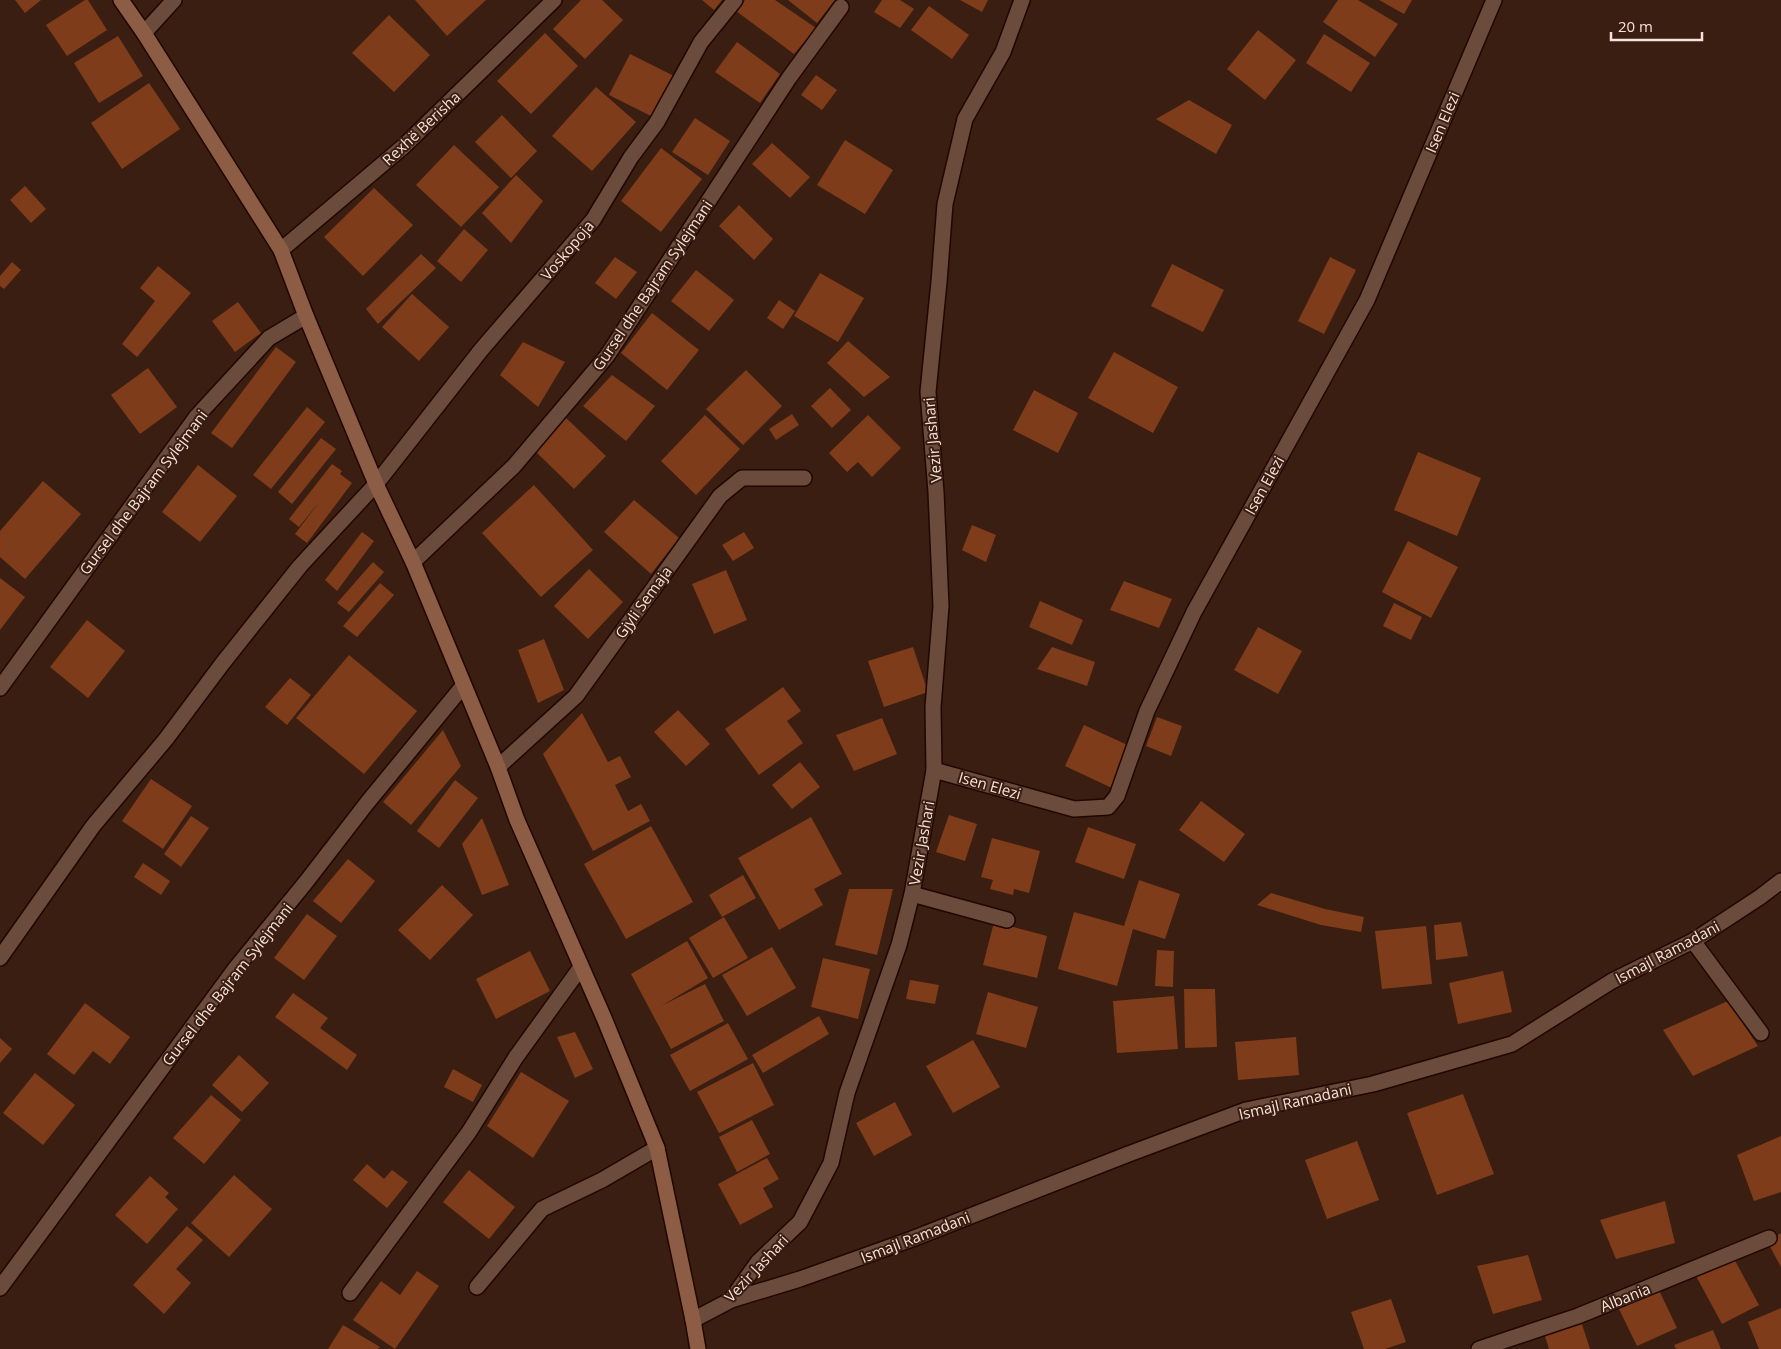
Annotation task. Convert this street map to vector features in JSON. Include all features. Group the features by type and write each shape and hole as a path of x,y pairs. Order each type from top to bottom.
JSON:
{"street":[{"path":"121,0 144,33 281,250 306,316 376,484 413,562 498,767 517,820 604,1018 657,1148 698,1349"},
{"path":"144,33 174,0"},
{"name":"Rexhë Berisha","path":"281,250 404,146 554,0"},
{"name":"Voskopoja","path":"376,484 481,350 593,220 631,157 657,122 701,42 735,0"},
{"name":"Vezir Jashari","path":"693,1320 731,1300 758,1262 800,1222 832,1163 847,1093 899,945 912,894 934,770 933,707 941,606 936,492 928,392 945,204 965,119 1003,52 1022,0"},
{"name":"Isen Elezi","path":"934,770 1074,809 1108,807 1117,796 1148,711 1194,612 1367,300 1494,0"},
{"name":"Gursel dhe Bajram Sylejmani","path":"413,562 514,466 607,356 789,78 841,7"},
{"name":"Gursel dhe Bajram Sylejmani","path":"0,688 198,416 270,338 306,316"},
{"name":"Gjyli Semaja","path":"498,767 576,696 720,496 742,478 804,478"},
{"path":"0,958 93,826 166,738 300,566 376,484"},
{"name":"Gursel dhe Bajram Sylejmani","path":"0,1288 235,969 463,686"},
{"name":"Ismajl Ramadani","path":"731,1300 800,1279 912,1239 1246,1110 1373,1084 1512,1044 1612,982 1693,941 1760,898 1781,881"},
{"name":"Vezir Jashari","path":"912,894 1007,920"},
{"path":"1693,941 1760,1033"},
{"path":"350,1293 469,1132 516,1057 581,967"},
{"path":"476,1287 542,1209 602,1180 657,1148"},
{"name":"Albania","path":"1479,1349 1578,1316 1769,1238"}],"building":[{"path":"15,0 41,0 25,13"},
{"path":"85,0 88,0 107,30 67,56 46,25"},
{"path":"415,0 486,0 447,36"},
{"path":"581,0 602,0 623,20 585,59 553,29"},
{"path":"702,0 722,0 714,10"},
{"path":"745,0 775,0 816,28 794,54 736,11"},
{"path":"788,0 835,0 817,23"},
{"path":"882,0 900,0 914,9 900,28 874,12"},
{"path":"960,0 988,0 982,12"},
{"path":"1338,0 1358,0 1398,24 1375,57 1323,22"},
{"path":"1379,0 1412,0 1404,14"},
{"path":"929,6 969,35 952,59 911,30"},
{"path":"389,15 430,55 394,92 352,53"},
{"path":"1258,30 1296,60 1265,100 1227,69"},
{"path":"545,33 578,66 531,114 497,81"},
{"path":"1324,34 1370,63 1351,92 1306,63"},
{"path":"118,36 143,76 99,103 74,63"},
{"path":"737,42 780,74 760,103 715,72"},
{"path":"630,54 674,76 653,117 609,95"},
{"path":"816,75 837,90 822,110 801,95"},
{"path":"149,83 180,129 122,169 91,123"},
{"path":"596,87 636,122 592,171 552,136"},
{"path":"1189,100 1232,125 1216,154 1156,119"},
{"path":"502,115 537,151 511,178 475,142"},
{"path":"695,118 730,141 708,175 672,152"},
{"path":"845,140 893,170 865,214 817,185"},
{"path":"772,143 810,177 790,198 752,164"},
{"path":"454,145 499,187 461,227 416,185"},
{"path":"661,148 702,179 661,232 621,201"},
{"path":"516,175 543,201 511,243 482,213"},
{"path":"25,186 46,209 31,223 10,200"},
{"path":"374,188 413,225 363,276 324,237"},
{"path":"739,205 773,239 754,260 719,226"},
{"path":"464,229 488,250 461,282 437,261"},
{"path":"421,254 436,268 378,324 366,309"},
{"path":"615,257 637,272 616,299 595,283"},
{"path":"1330,257 1356,270 1324,334 1298,321"},
{"path":"12,262 21,270 4,289 0,286 0,276"},
{"path":"1172,264 1224,290 1203,332 1151,306"},
{"path":"158,266 191,293 137,357 122,344 155,301 140,288"},
{"path":"696,270 734,300 709,331 671,301"},
{"path":"820,273 864,298 838,342 794,316"},
{"path":"412,294 449,327 419,361 382,327"},
{"path":"779,300 795,311 783,329 767,318"},
{"path":"238,302 261,333 235,352 212,321"},
{"path":"652,313 699,350 667,390 621,353"},
{"path":"848,341 890,377 864,397 827,363"},
{"path":"523,342 565,362 538,407 500,375"},
{"path":"276,347 296,362 232,448 211,433"},
{"path":"1114,352 1178,387 1153,433 1088,398"},
{"path":"148,368 177,407 140,434 111,395"},
{"path":"746,370 782,406 743,445 706,409"},
{"path":"612,375 655,406 626,441 583,406"},
{"path":"830,388 851,410 832,428 811,406"},
{"path":"1034,390 1078,413 1058,453 1013,430"},
{"path":"307,407 325,422 271,489 253,475"},
{"path":"792,414 799,425 776,440 769,429"},
{"path":"705,415 740,449 696,495 661,461"},
{"path":"868,415 901,448 872,477 858,462 847,472 829,453"},
{"path":"564,416 606,456 574,489 533,449"},
{"path":"321,438 336,449 292,504 278,492"},
{"path":"1418,452 1481,478 1457,536 1394,510"},
{"path":"332,464 342,471 340,474 352,483 307,543 295,534 320,501 299,527 289,519"},
{"path":"198,465 237,496 200,542 162,512"},
{"path":"43,481 81,514 25,579 0,557 0,531"},
{"path":"534,485 593,550 541,597 482,533"},
{"path":"634,500 679,538 651,574 604,532"},
{"path":"972,525 996,535 986,562 962,550"},
{"path":"362,532 374,541 337,591 325,580"},
{"path":"744,532 754,548 733,561 722,545"},
{"path":"1408,541 1458,567 1431,618 1382,592"},
{"path":"373,562 384,572 349,612 337,603"},
{"path":"589,569 623,602 588,639 554,606"},
{"path":"726,570 747,620 714,634 692,584"},
{"path":"0,578 25,597 0,630"},
{"path":"1124,581 1172,599 1159,628 1110,610"},
{"path":"380,583 394,595 357,637 343,626"},
{"path":"1040,601 1083,620 1072,645 1029,627"},
{"path":"1394,603 1422,617 1411,640 1383,626"},
{"path":"87,620 125,651 88,698 50,667"},
{"path":"1258,627 1302,651 1278,694 1234,670"},
{"path":"544,639 564,690 538,703 518,650"},
{"path":"913,647 928,692 884,707 868,661"},
{"path":"1052,647 1095,662 1087,686 1037,669"},
{"path":"349,655 417,711 364,774 296,718"},
{"path":"290,678 311,695 287,725 265,707"},
{"path":"783,687 801,711 787,721 803,743 759,775 725,729"},
{"path":"678,710 710,744 686,766 654,732"},
{"path":"582,713 608,762 620,756 631,777 615,785 628,811 641,804 650,821 593,851 543,754"},
{"path":"1157,717 1182,726 1171,756 1146,746"},
{"path":"882,718 897,754 854,771 836,735"},
{"path":"1084,725 1134,748 1114,789 1065,766"},
{"path":"443,730 461,766 411,825 383,802"},
{"path":"800,762 820,787 792,809 772,785"},
{"path":"151,779 192,806 163,849 122,821"},
{"path":"455,780 478,798 439,848 417,831"},
{"path":"1201,801 1245,834 1224,862 1179,830"},
{"path":"949,815 977,824 965,861 936,852"},
{"path":"191,816 209,828 181,867 164,854"},
{"path":"811,817 842,874 814,889 823,905 779,930 738,858"},
{"path":"482,818 509,885 482,895 462,844"},
{"path":"651,826 693,902 626,939 584,864"},
{"path":"1088,827 1136,844 1124,879 1075,862"},
{"path":"992,838 1040,851 1029,893 1014,889 1013,895 990,889 993,880 981,877"},
{"path":"348,859 375,881 341,923 313,901"},
{"path":"143,863 170,881 161,895 134,877"},
{"path":"743,875 756,898 722,917 709,895"},
{"path":"1139,880 1180,894 1165,939 1133,929 1117,986 1058,969 1074,912 1124,926"},
{"path":"442,885 473,915 430,960 398,930"},
{"path":"849,889 893,889 877,955 835,945"},
{"path":"1271,893 1325,909 1364,917 1361,932 1321,925 1257,905"},
{"path":"307,914 337,936 304,980 274,958"},
{"path":"724,917 748,958 713,978 689,938"},
{"path":"994,922 1047,936 1037,978 983,965"},
{"path":"1461,922 1468,956 1436,960 1434,925"},
{"path":"1426,926 1432,984 1382,989 1375,931"},
{"path":"687,941 708,978 661,1006 705,984 724,1021 671,1049 631,974"},
{"path":"772,947 796,988 747,1016 722,975"},
{"path":"1157,950 1174,951 1173,987 1155,986"},
{"path":"530,951 550,991 496,1019 476,979"},
{"path":"823,958 870,969 858,1019 811,1007"},
{"path":"1503,971 1512,1012 1458,1024 1449,983"},
{"path":"910,980 939,985 935,1004 906,999"},
{"path":"1184,989 1215,989 1217,1047 1185,1048"},
{"path":"988,992 1038,1007 1026,1048 976,1034"},
{"path":"293,993 328,1018 320,1028 357,1055 347,1070 275,1017"},
{"path":"1174,996 1178,1049 1117,1053 1113,1001"},
{"path":"1728,1001 1758,1046 1693,1076 1663,1030"},
{"path":"85,1003 130,1037 110,1064 93,1051 74,1075 47,1054"},
{"path":"819,1016 829,1034 763,1073 752,1055"},
{"path":"728,1023 748,1059 690,1091 670,1055"},
{"path":"575,1032 593,1069 575,1078 557,1037"},
{"path":"1296,1037 1299,1075 1238,1080 1235,1042"},
{"path":"0,1038 12,1049 0,1063"},
{"path":"973,1040 1000,1087 953,1113 926,1066"},
{"path":"239,1055 269,1083 242,1112 212,1085"},
{"path":"753,1063 774,1105 719,1133 697,1092"},
{"path":"453,1069 482,1085 473,1102 444,1087"},
{"path":"521,1072 569,1101 533,1158 487,1126"},
{"path":"35,1073 75,1105 43,1145 3,1113"},
{"path":"1463,1094 1494,1174 1437,1195 1407,1113"},
{"path":"211,1095 241,1120 204,1164 173,1138"},
{"path":"895,1102 912,1135 874,1156 856,1123"},
{"path":"752,1120 770,1154 737,1172 719,1137"},
{"path":"1781,1136 1781,1192 1754,1201 1737,1155"},
{"path":"1357,1141 1379,1200 1327,1219 1305,1160"},
{"path":"767,1158 779,1179 763,1188 773,1207 740,1225 718,1184"},
{"path":"367,1164 384,1179 392,1170 408,1182 387,1208 353,1180"},
{"path":"469,1170 515,1207 489,1239 443,1202"},
{"path":"234,1175 272,1209 229,1257 191,1223"},
{"path":"150,1176 169,1193 165,1197 178,1209 147,1244 115,1215"},
{"path":"1665,1201 1675,1243 1616,1259 1600,1220"},
{"path":"187,1226 203,1240 176,1269 191,1283 164,1314 133,1285"},
{"path":"1781,1233 1781,1267 1767,1241"},
{"path":"1528,1255 1542,1300 1493,1314 1477,1266"},
{"path":"1733,1257 1759,1305 1722,1324 1696,1276"},
{"path":"417,1271 439,1286 395,1349 353,1320 381,1281 400,1295"},
{"path":"1657,1286 1677,1328 1637,1346 1617,1305"},
{"path":"1391,1299 1406,1342 1385,1349 1364,1349 1351,1312"},
{"path":"1781,1308 1781,1349 1759,1349 1748,1322"},
{"path":"1580,1318 1590,1349 1549,1349 1543,1330"},
{"path":"343,1325 380,1347 378,1349 328,1349"},
{"path":"1713,1330 1721,1349 1676,1349 1674,1345"}]}
